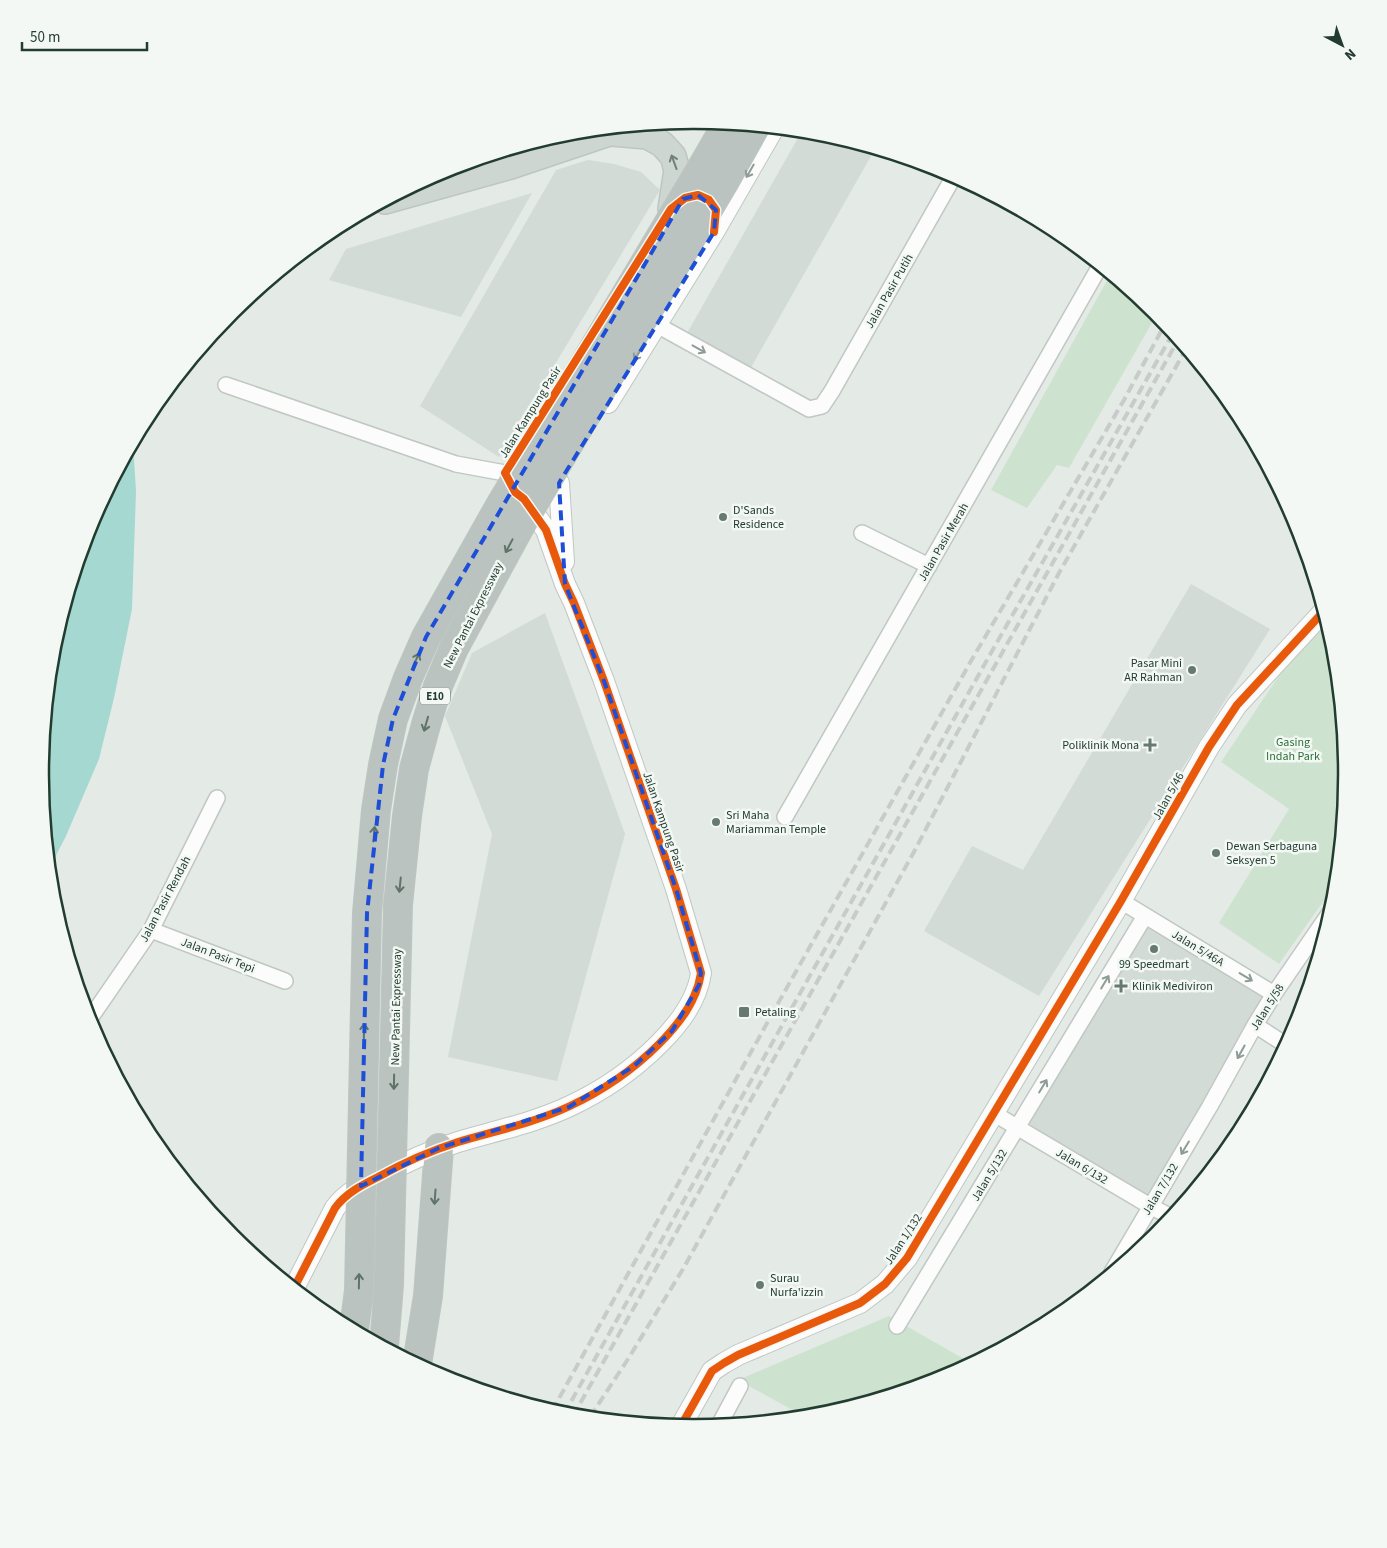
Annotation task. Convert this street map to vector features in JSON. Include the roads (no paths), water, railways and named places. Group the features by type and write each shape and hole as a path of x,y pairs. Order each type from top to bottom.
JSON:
{"highway":[{"name":"E10","path":"355,1322 358,1290 367,913 376,810 393,719 408,678 431,629 498,509 723,130"},
{"name":"New Pantai Expressway","path":"385,1339 389,1285 398,905 414,769 427,720 438,686 454,648 523,521 752,133"},
{"path":"418,1357 428,1296 439,1148"}],"main road":[{"path":"632,133 647,136 662,144 673,156 677,170 671,210"},
{"path":"416,192 510,166 598,137"}],"street":[{"path":"524,499 540,500 551,495 560,483 714,232 770,134"},
{"name":"Jalan Pasir Putih","path":"657,325 809,409 822,406 950,183"},
{"path":"671,210 685,198 698,195 708,200 716,210 714,232"},
{"name":"Jalan Kampung Pasir","path":"297,1283 335,1208 342,1200 364,1184 386,1172 439,1148 534,1120 569,1107 602,1089 634,1066 672,1031 691,1003 699,984 701,973 676,889 604,681 565,584 546,530 524,499 515,492 505,474 671,210"},
{"name":"Jalan Pasir Merah","path":"784,817 1097,271"},
{"path":"226,385 456,464 505,474"},
{"name":"Jalan Kampung Pasir","path":"560,483 565,584"},
{"path":"862,533 929,566"},
{"name":"Jalan 5/46","path":"1056,1009 1121,901 1199,764 1237,705 1318,617"},
{"name":"Jalan Pasir Rendah","path":"95,1012 151,930 217,798"},
{"name":"Jalan 5/46A","path":"1121,901 1274,994"},
{"name":"Jalan 5/132","path":"897,1326 1145,916"},
{"name":"Jalan Pasir Tepi","path":"151,930 285,981"},
{"name":"Jalan 5/58","path":"1210,1106 1274,994 1319,930"},
{"name":"Jalan 1/132","path":"685,1419 712,1372 724,1363 738,1355 860,1303 885,1284 907,1258 1056,1009"},
{"path":"1255,1025 1280,1041"},
{"name":"Jalan 7/132","path":"1120,1258 1210,1106"},
{"name":"Jalan 6/132","path":"993,1113 1164,1214"},
{"path":"723,1418 740,1386"}],"water":[{"path":"134,454 136,491 132,609 114,698 99,759 54,859 50,816 50,732 61,648 83,567 98,527 115,489"}],"railway":[{"path":"556,1403 971,661 1124,400 1161,331"},
{"path":"568,1406 996,644 1169,340"},
{"path":"578,1408 1175,346"},
{"path":"594,1410 683,1269 915,850 1059,573 1183,355"}],"place":[{"name":"D'Sands Residence","path":"723,517"},
{"name":"Pasar Mini AR Rahman","path":"1192,670"},
{"name":"Poliklinik Mona","path":"1150,745"},
{"name":"Sri Maha Mariamman Temple","path":"716,822"},
{"name":"Dewan Serbaguna Seksyen 5","path":"1216,853"},
{"name":"99 Speedmart","path":"1154,949"},
{"name":"Klinik Mediviron","path":"1121,986"},
{"name":"Petaling","path":"744,1012"},
{"name":"Surau Nurfa'izzin","path":"760,1285"}],"park label":[{"name":"Gasing Indah Park","path":"1293,749"}]}
